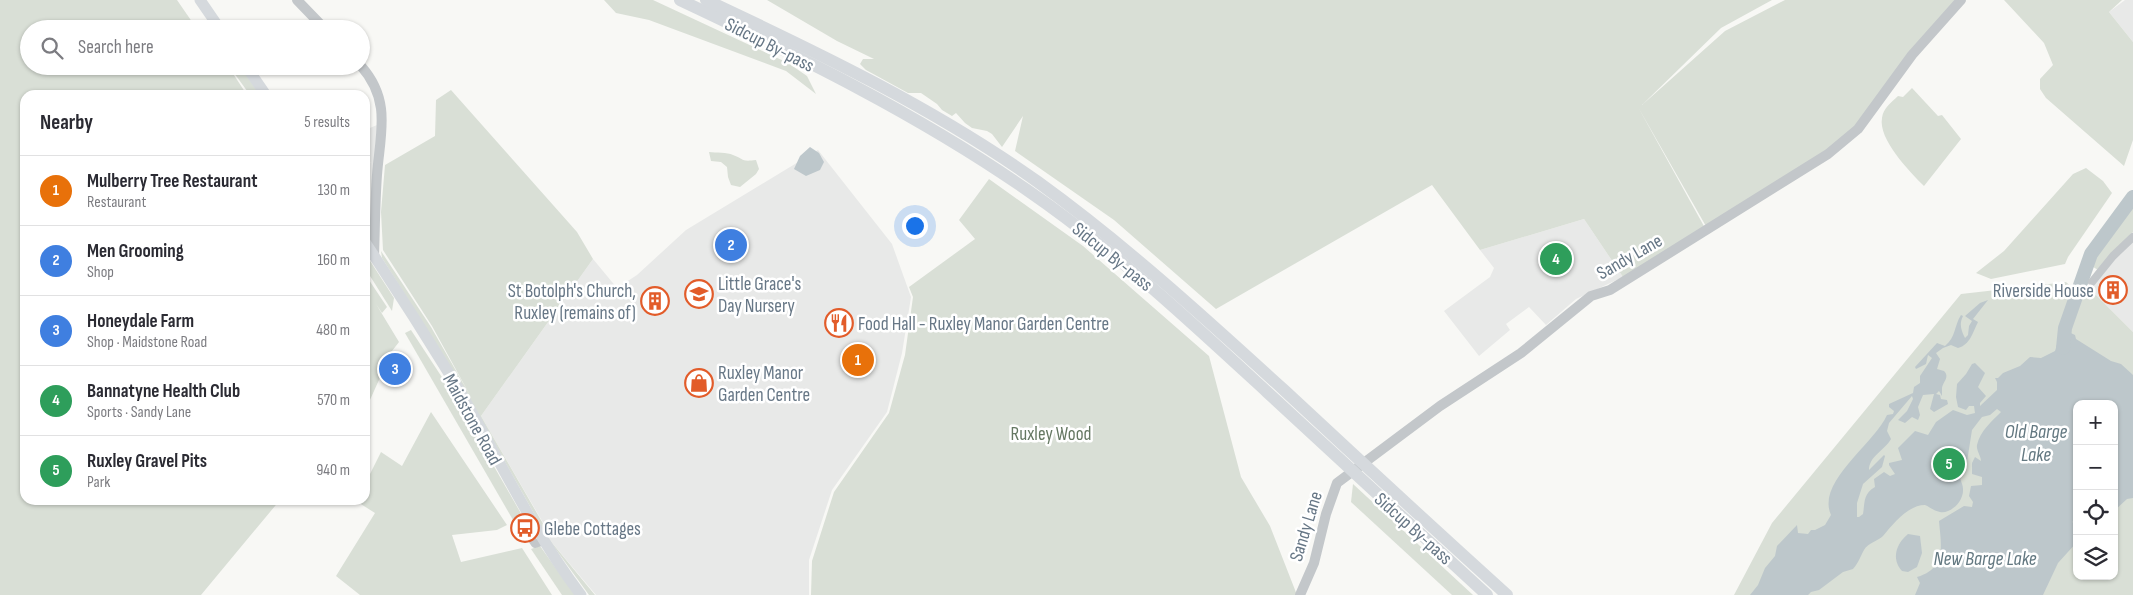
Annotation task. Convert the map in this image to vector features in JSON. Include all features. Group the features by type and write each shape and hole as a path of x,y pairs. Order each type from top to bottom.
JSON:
{"highway":[{"name":"Sidcup By-pass","path":"680,0 776,45 878,100 960,145 1028,190 1094,239 1171,304 1348,467 1363,473 1507,595"},
{"name":"Sidcup By-pass","path":"706,0 778,34 966,134 1036,180 1102,230 1180,295 1358,459 1363,473 1487,595"}],"main road":[{"path":"200,0 214,20"},
{"path":"252,75 263,90"},
{"name":"Maidstone Road","path":"370,250 455,384 544,541 581,595"}],"street":[{"path":"297,0 316,20"},
{"name":"Sandy Lane","path":"1300,595 1314,563 1326,514 1338,483 1440,406 1521,353 1591,296 1610,290 1828,154 1858,129 1912,55 1961,0"},
{"path":"367,75 377,91 383,121 377,175 374,256"},
{"path":"2092,282 2113,256 2133,237"},
{"path":"518,519 535,544 544,541"}],"shaded area":[{"path":"2125,0 2133,0 2133,42 2109,12"},
{"path":"377,125 372,228 370,223 370,162 372,162 370,162 370,128"},
{"name":"Ruxley Manor Garden Centre","path":"818,150 892,244 911,297 902,353 887,412 832,490 809,560 809,595 596,595 548,538 549,533 481,416 593,259 617,288 637,275 686,230"},
{"path":"1584,219 1623,277 1576,299 1546,325 1529,307 1506,324 1510,330 1479,356 1444,311 1490,277 1494,268 1480,250"},
{"path":"2133,240 2133,332 2090,289 2115,257"}],"green space":[{"path":"0,0 177,0 191,20 20,20 20,75 234,75 244,90 20,90 20,505 276,505 201,595 0,595"},
{"path":"604,0 653,0 788,63 807,76 816,94 786,71 649,20 616,13"},
{"path":"767,0 1772,0 1721,28 1642,105 1725,31 1785,0 1958,0 1857,129 1827,153 1707,228 1638,107 1705,228 1623,277 1584,219 1480,250 1432,185 1216,309 1114,220 1015,151 1023,116 1002,147 992,134 972,128 956,113 952,116 921,93 908,93 866,70 860,64 863,59 874,59 837,41"},
{"path":"2004,0 2122,0 2109,12 2133,42 2133,140 2124,166 2046,98 2040,89 2040,79 2053,65 2044,43"},
{"path":"236,75 246,75 257,90 246,90"},
{"path":"1912,88 1938,116 1942,115 1961,139 1924,186 1896,154 1882,126 1882,118 1886,108 1898,96 1903,97"},
{"path":"451,90 577,232 593,259 481,416 549,534 548,538 595,595 589,595 549,540 461,384 382,258 381,251 431,327 471,397 432,326 383,250 381,212 385,165 435,136 436,100"},
{"path":"709,152 731,154 745,160 756,160 759,169 756,174 740,187 731,185 727,167 721,162 711,161"},
{"path":"2086,168 2103,181 2112,193 2065,264 1991,279 1976,273 2004,251 2073,174"},
{"name":"Ruxley Wood","path":"989,179 1083,246 1209,356 1241,477 1270,526 1297,595 811,595 812,561 834,492 889,413 905,355 913,297 909,287 975,239 959,220"},
{"path":"2133,200 2133,232 2098,270 2090,265 2093,256"},
{"path":"370,261 394,298 392,311 370,276"},
{"path":"370,282 387,307 382,313 376,304 399,342 392,351 370,400"},
{"path":"2066,282 2082,297 2084,286 2090,289 2133,332 2133,595 1734,595 1772,523 1961,294"},
{"path":"411,330 449,388 523,517 513,520 405,333"},
{"path":"431,412 507,525 497,530 452,535 461,562 522,548 552,595 360,595 336,576 375,513 362,505 370,505 370,474 381,452 402,466"},
{"path":"1353,484 1473,595 1452,595 1351,502"},
{"path":"540,546 575,595 562,595 531,549"}],"water":[{"path":"810,147 819,153 824,162 820,170 806,176 794,169 800,156"},
{"path":"1988,300 1973,319 1978,322 1971,338 1958,348 1951,345 1936,353 1940,359 1937,369 1946,373 1946,380 1942,388 1942,396 1939,391 1936,394 1940,395 1941,399 1947,400 1948,404 1934,412 1930,409 1934,394 1923,395 1918,407 1920,415 1918,420 1912,417 1905,423 1898,420 1907,411 1913,399 1912,396 1889,423 1887,431 1891,439 1874,457 1869,470 1884,455 1882,467 1863,484 1857,503 1857,517 1863,514 1866,495 1875,487 1874,479 1884,472 1890,476 1895,474 1889,463 1902,460 1898,448 1915,431 1928,435 1936,422 1953,410 1967,415 1975,413 1974,406 1969,406 1966,410 1958,407 1956,397 1957,384 1972,364 1975,363 1985,373 1978,387 1986,396 1980,403 1980,406 1997,390 1995,378 2020,366 2030,357 2041,358 2055,351 2062,329 2075,335 2076,339 2111,361 2121,364 2133,375 2133,498 2127,499 2118,507 2118,400 2073,400 2073,546 2058,563 2043,595 1915,595 1920,583 1917,577 1927,573 1938,562 1941,547 1939,521 1964,506 1972,507 1973,502 1969,496 1971,486 1982,485 1982,477 1972,474 1972,463 1975,457 1981,461 1977,447 1979,440 1987,427 2001,412 1997,409 1990,415 1982,417 1972,430 1966,468 1960,478 1963,494 1956,506 1944,512 1936,511 1925,505 1913,508 1901,516 1883,536 1864,550 1853,569 1843,572 1819,590 1808,595 1750,595 1758,585 1765,568 1775,556 1777,546 1797,525 1798,533 1808,534 1811,530 1825,525 1831,515 1829,502 1832,490 1848,464 1871,438 1887,415 1893,414 1894,411 1889,407 1889,404 1913,393 1914,387 1920,383 1920,376 1932,358 1928,355 1926,364 1916,369 1915,367 1937,343 1945,346 1949,343 1961,315 1963,316 1961,322 1962,332 1965,338 1968,335 1969,326 1972,321 1965,316 1980,303"},
{"path":"1908,534 1920,536 1922,553 1917,567 1908,572 1902,571 1899,566 1896,552 1900,542"}],"waterway":[{"path":"2063,348 2065,328 2091,254 2133,197"}],"place":[{"name":"Men Grooming","path":"731,245"},
{"name":"Bannatyne Health Club","path":"1556,259"},
{"name":"Riverside House","path":"2113,290"},
{"name":"Little Grace's Day Nursery","path":"699,294"},
{"name":"St Botolph's Church, Ruxley (remains of)","path":"655,301"},
{"name":"Food Hall - Ruxley Manor Garden Centre","path":"839,323"},
{"name":"Mulberry Tree Restaurant","path":"858,360"},
{"name":"Honeydale Farm","path":"395,369"},
{"name":"Ruxley Manor Garden Centre","path":"699,383"},
{"name":"Ruxley Gravel Pits","path":"1949,464"},
{"name":"Glebe Cottages","path":"525,528"}],"water label":[{"name":"Old Barge Lake","path":"2036,442"},
{"name":"New Barge Lake","path":"1985,558"}]}
